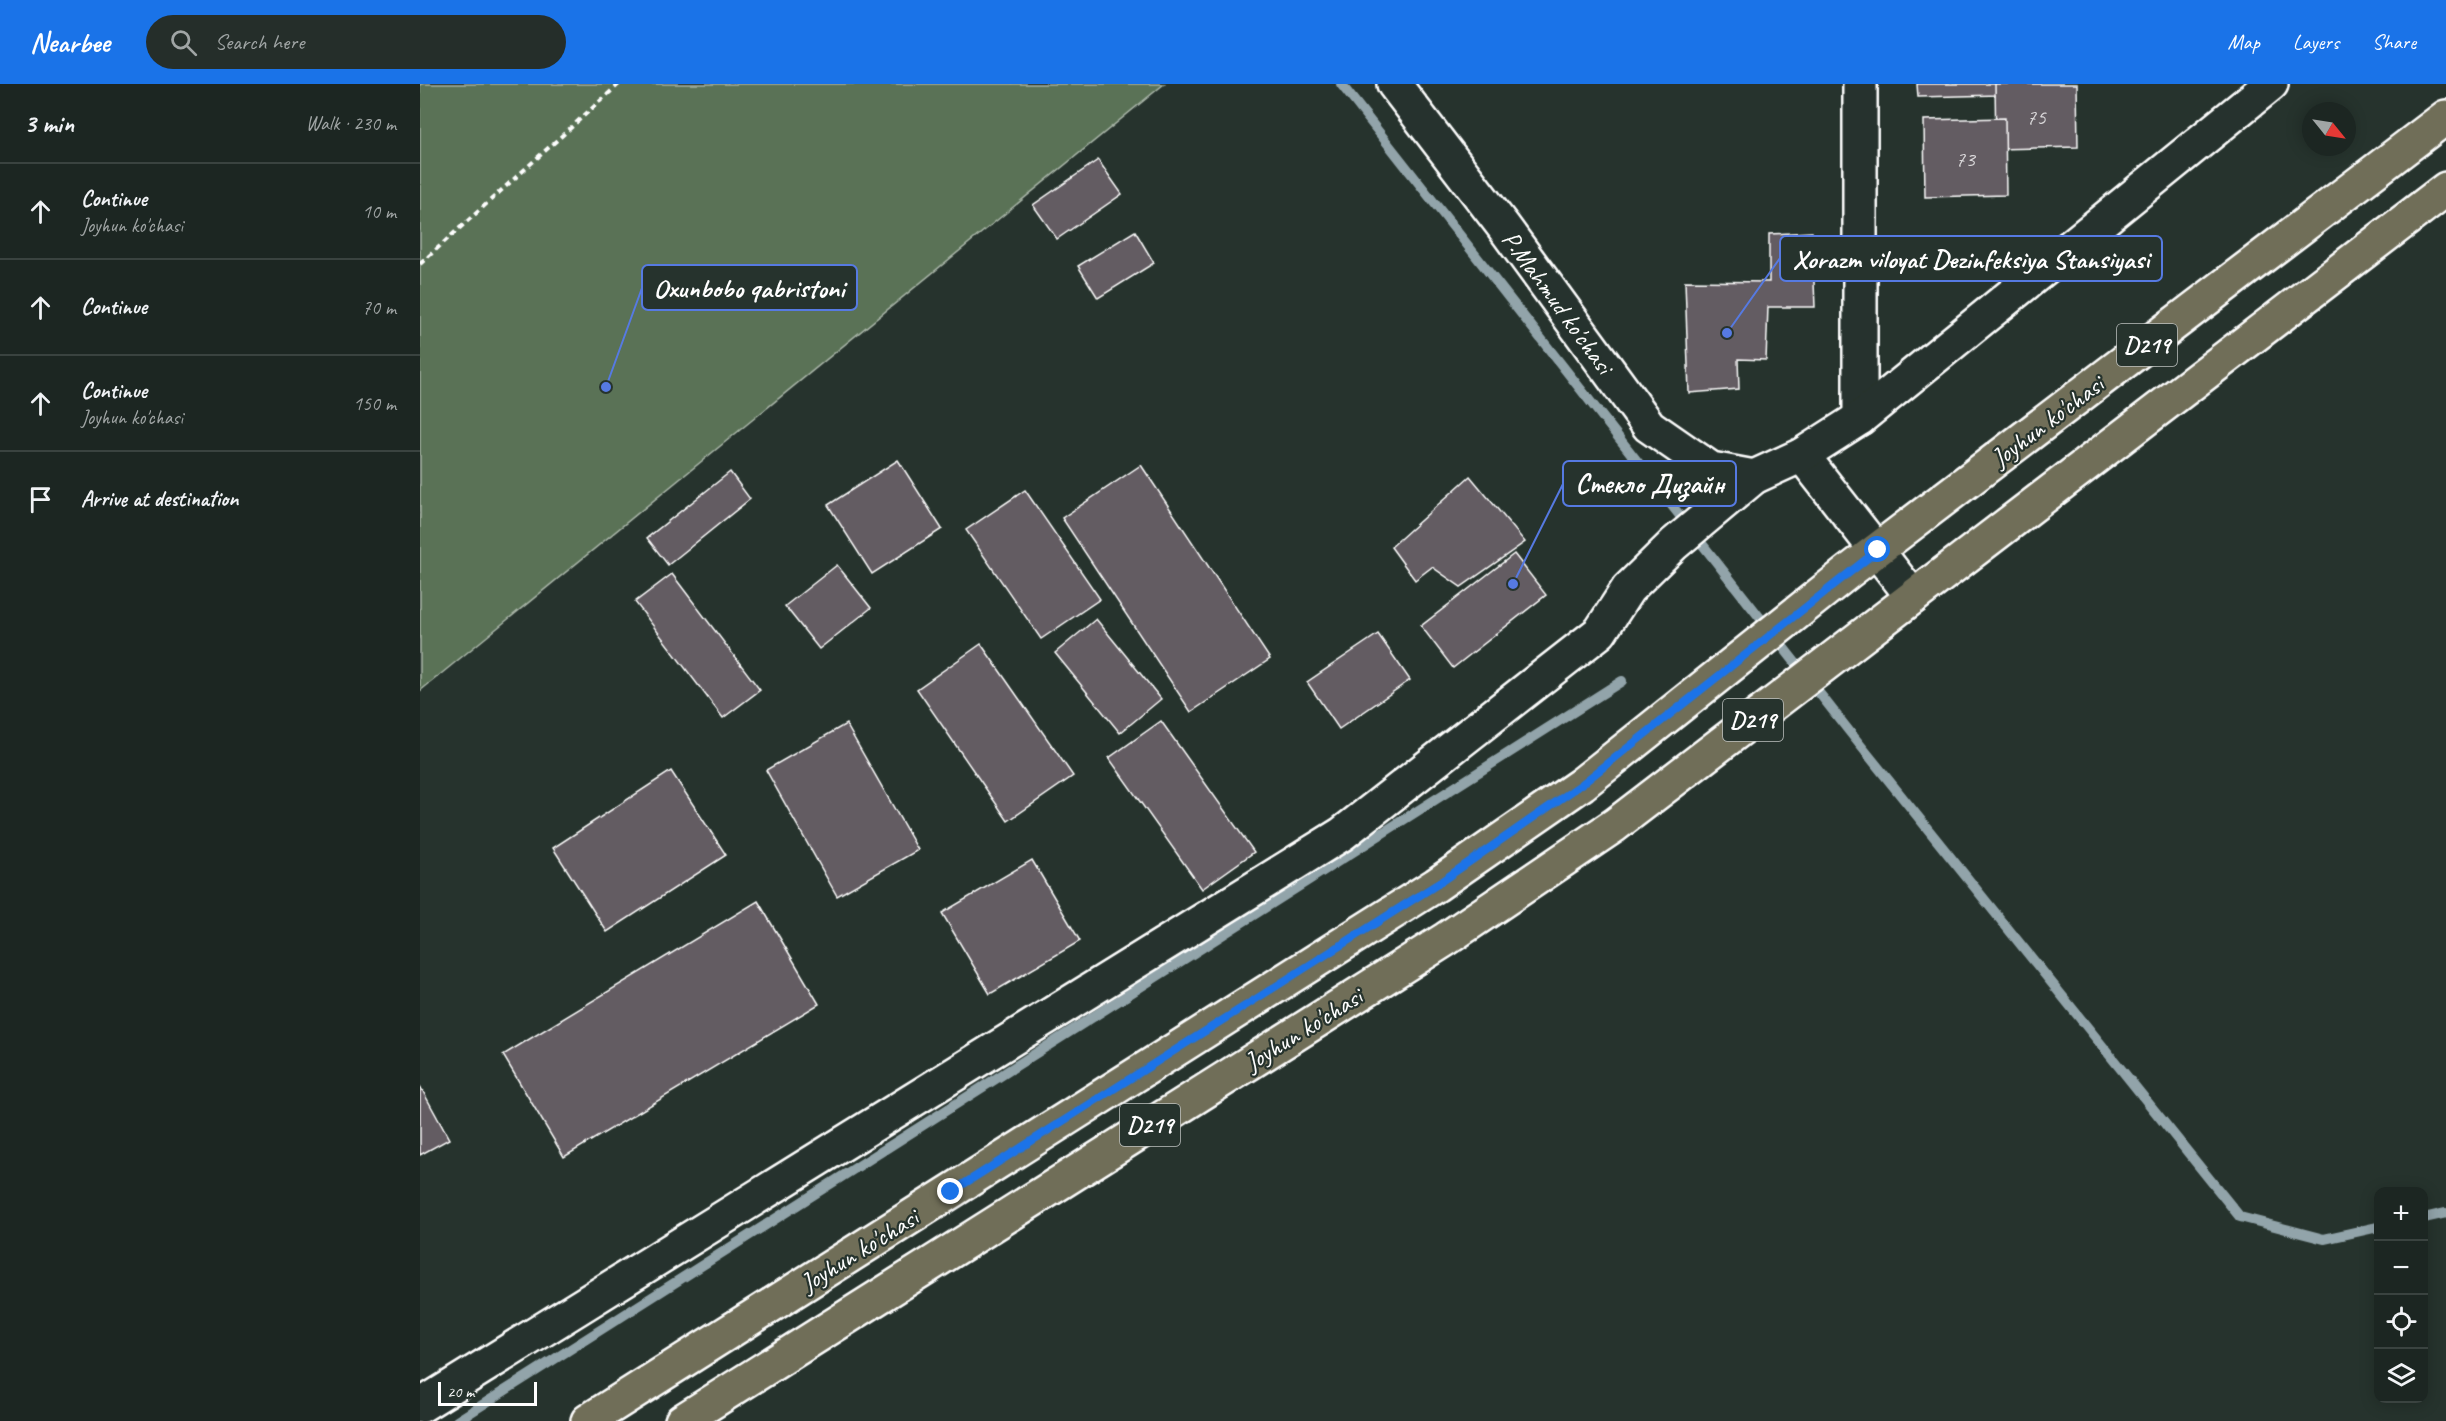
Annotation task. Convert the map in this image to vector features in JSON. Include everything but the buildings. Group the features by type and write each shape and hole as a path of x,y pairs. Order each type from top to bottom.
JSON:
{"main road":[{"name":"Joyhun ko'chasi","path":"588,1421 1436,885 1582,784 1848,572 2446,117"},
{"name":"D219","path":"1902,606 2446,189"},
{"name":"Joyhun ko'chasi","path":"682,1421 1446,939 1615,825 1902,606"}],"street":[{"name":"P.Mahmud ko'chasi","path":"1394,84 1503,226 1649,426 1711,469 1754,477"},
{"path":"1860,84 1860,417"},
{"path":"420,1406 1342,834 1600,632 1629,589 1674,544 1754,477 1802,455 1860,417 2271,84"},
{"path":"1802,455 1878,550 1902,606"}],"path":[{"path":"420,264 620,84"}],"green space":[{"path":"420,84 1164,84 420,691"}],"waterway":[{"path":"1341,84 1849,731 2240,1217 2324,1239 2374,1228"},
{"path":"457,1421 1622,681"},
{"path":"2428,1217 2446,1213"}],"place":[{"name":"Xorazm viloyat Dezinfeksiya Stansiyasi","path":"1727,333"},
{"name":"Oxunbobo qabristoni","path":"606,387"},
{"name":"Стекло Дизайн","path":"1513,584"}],"route":[{"path":"951,1192 1436,885 1582,784 1878,550"}]}
